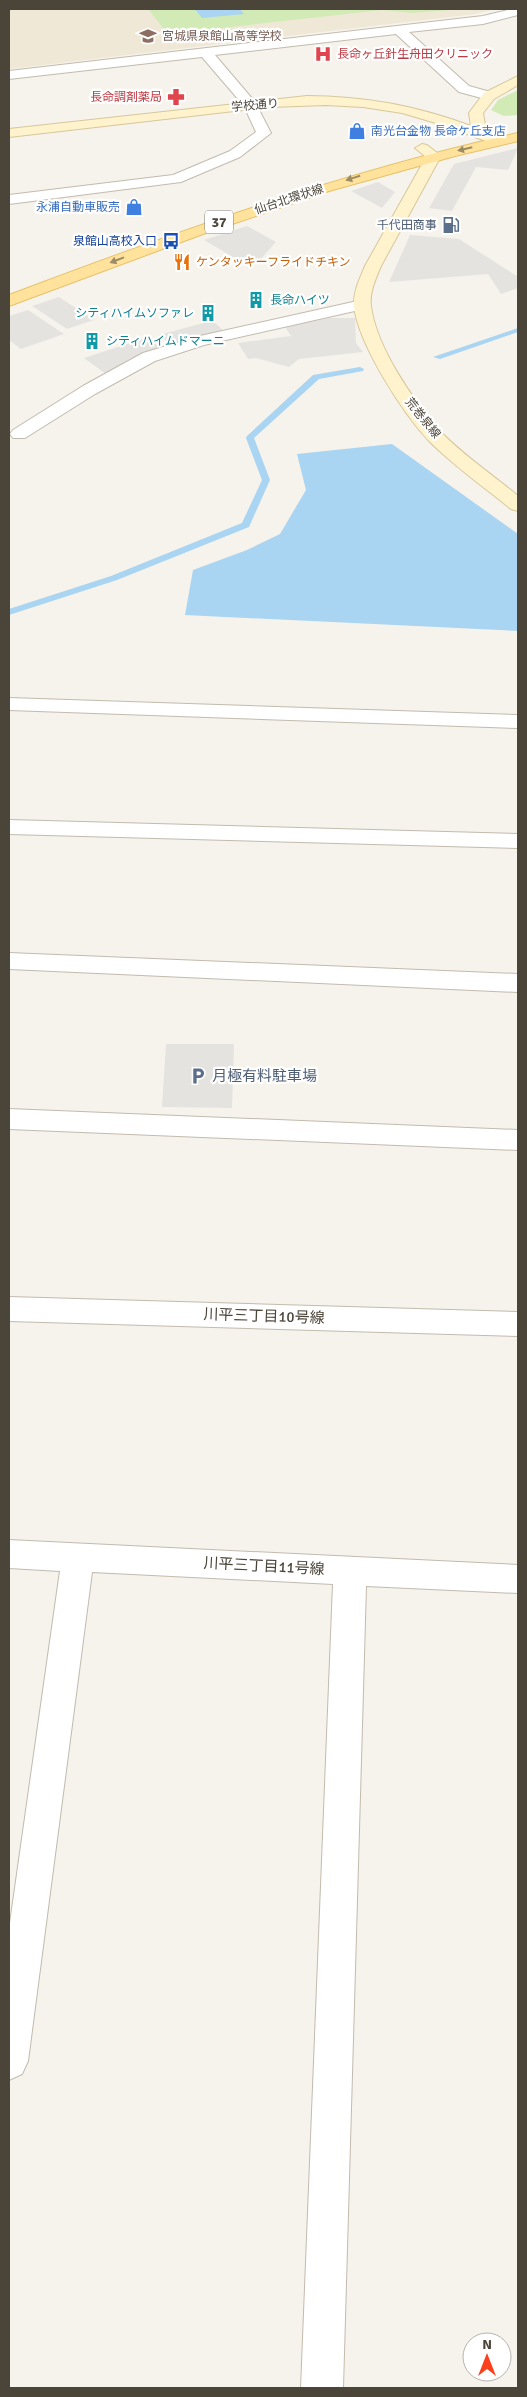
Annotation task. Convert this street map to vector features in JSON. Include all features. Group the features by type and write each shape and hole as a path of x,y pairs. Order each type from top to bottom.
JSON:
{"main road":[{"name":"仙台北環状線","path":"9,302 188,233 382,169 479,134 518,126"},
{"name":"仙台北環状線","path":"9,286 247,198 327,173 428,152 518,137"}],"street":[{"path":"9,75 483,20 518,11"},
{"path":"399,30 464,89 489,96"},
{"path":"9,200 176,179 235,154 264,133 250,105 206,52"},
{"path":"479,134 476,113 489,96 518,80"},
{"name":"学校通り","path":"9,133 250,105 307,101 345,101 390,108 497,141"},
{"path":"19,434 88,390 149,357 200,341 362,305 365,284 428,152"},
{"name":"荒巻泉線","path":"362,305 381,357 412,408 436,437 518,505"},
{"path":"9,704 518,722"},
{"path":"9,827 518,841"},
{"path":"9,961 518,983"},
{"path":"9,1120 518,1140"},
{"name":"川平三丁目10号線","path":"9,1309 518,1324"},
{"name":"川平三丁目11号線","path":"9,1554 518,1578"},
{"path":"9,2061 78,1558"},
{"path":"322,2388 350,1570"}],"shaded area":[{"name":"宮城県泉館山高等学校","path":"9,9 496,9 475,14 9,69"},
{"path":"518,148 508,170 476,167 452,211 429,208 454,164"},
{"path":"378,182 395,192 382,208 351,191"},
{"path":"247,226 276,242 257,263 238,260 204,240"},
{"path":"410,235 459,239 518,277 518,288 501,294 488,274 389,282"},
{"path":"59,297 94,320 67,329 32,306"},
{"path":"28,310 64,334 21,349 9,340 9,316"},
{"path":"329,318 355,318 356,343 363,352 299,359 289,367 256,358 248,359 238,343 291,336 285,327"},
{"path":"207,322 215,323 224,331 171,345 159,335"},
{"path":"149,337 164,347 131,358 106,374 84,358"},
{"name":"月極有料駐車場","path":"166,1044 234,1044 232,1108 162,1107"}],"green space":[{"path":"148,9 463,9 412,13 382,10 168,34"},
{"path":"518,90 518,115 504,116 491,110 498,100"}],"water":[{"path":"195,9 240,9 244,14 202,18"},
{"path":"392,444 518,534 518,631 185,615 193,570 247,550 280,534 306,490 297,454"}],"waterway":[{"path":"437,357 518,330"},
{"path":"9,612 114,578 246,525 266,480 250,438 316,377 360,369"}],"place":[{"name":"宮城県泉館山高等学校","path":"148,36"},
{"name":"長命ヶ丘針生舟田クリニック","path":"323,54"},
{"name":"長命調剤薬局","path":"176,97"},
{"name":"南光台金物 長命ケ丘支店","path":"357,131"},
{"name":"永浦自動車販売","path":"134,207"},
{"name":"千代田商事","path":"451,225"},
{"name":"泉館山高校入口","path":"171,241"},
{"name":"ケンタッキーフライドチキン","path":"182,262"},
{"name":"長命ハイツ","path":"256,300"},
{"name":"シティハイムソファレ","path":"208,313"},
{"name":"シティハイムドマーニ","path":"92,341"},
{"name":"月極有料駐車場","path":"198,1076"}]}
